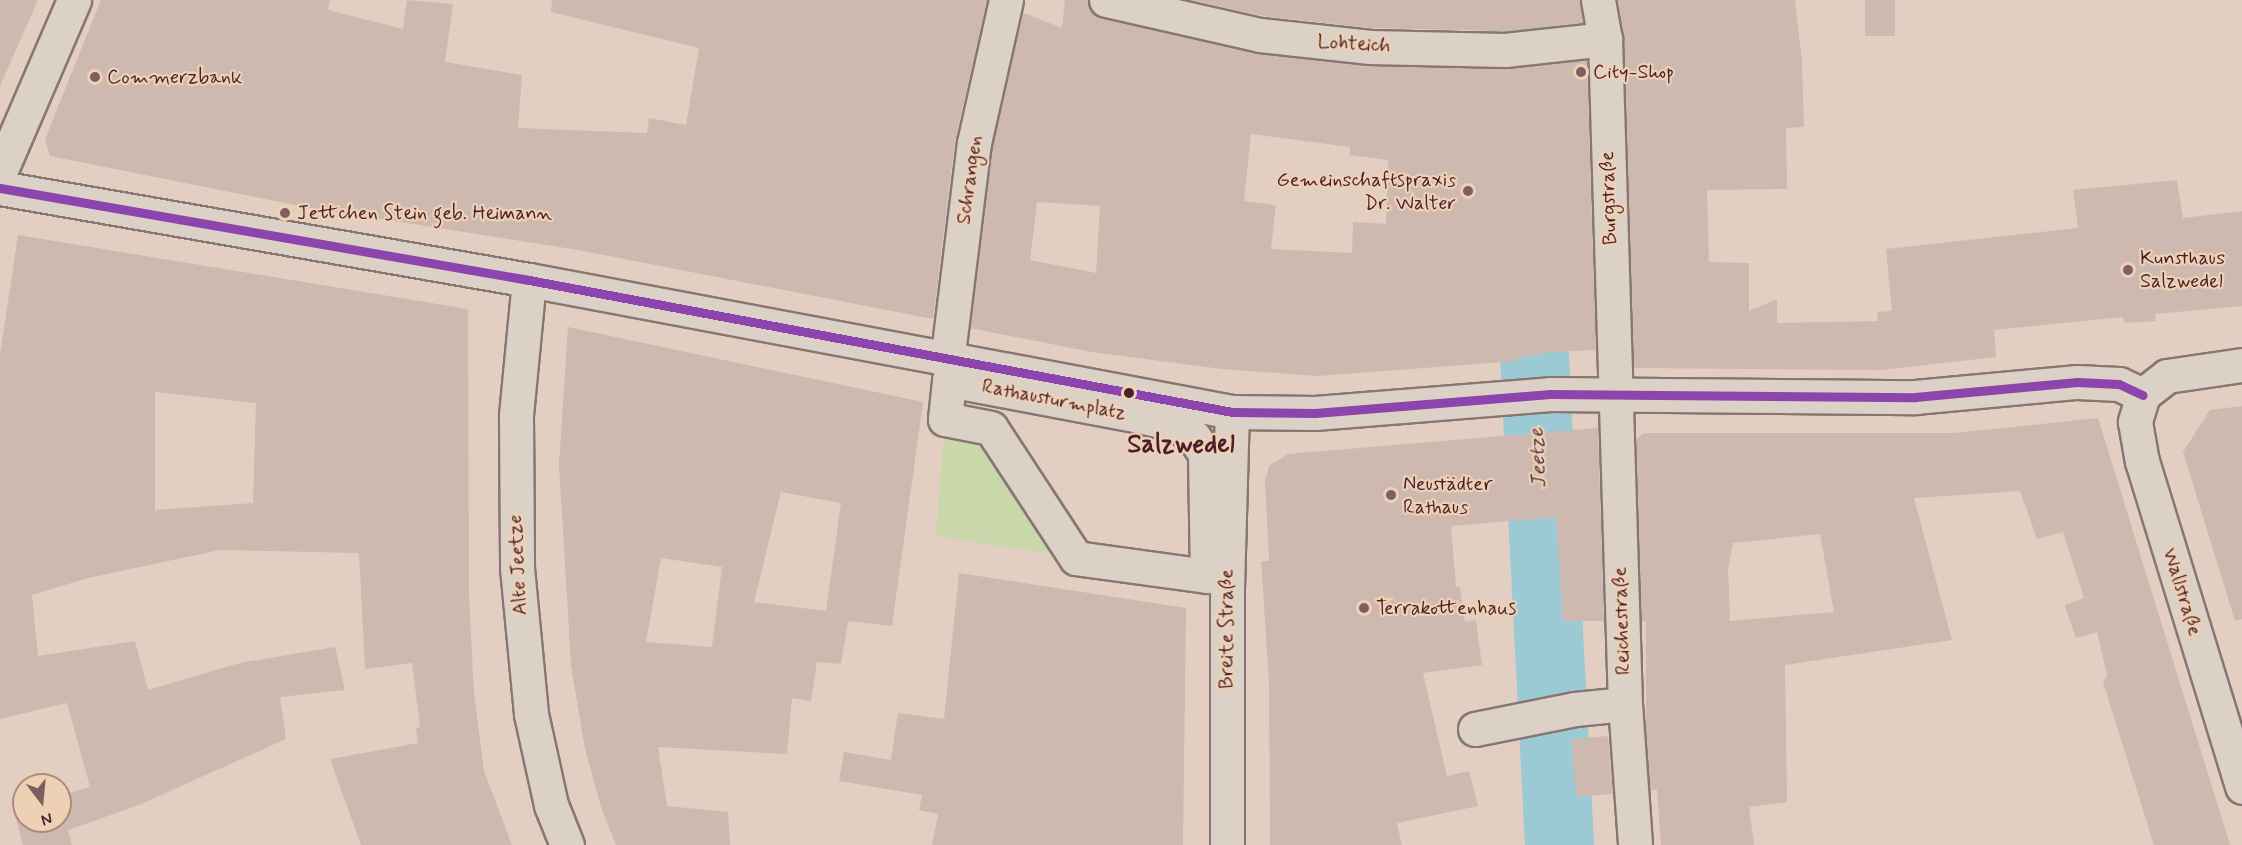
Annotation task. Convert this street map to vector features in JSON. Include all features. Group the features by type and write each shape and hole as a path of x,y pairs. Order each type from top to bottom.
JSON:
{"street":[{"path":"0,172 74,0"},
{"name":"Schrangen","path":"947,362 974,143 1006,0"},
{"name":"Lohteich","path":"1106,0 1217,27 1298,40 1370,47 1519,49 1605,39"},
{"name":"Burgstraße","path":"1598,0 1605,39 1615,396"},
{"path":"0,188 529,280 947,362 1232,412 1315,413 1550,394 1884,398 2077,382 2119,384 2143,395 2167,376 2242,365"},
{"name":"Alte Jeetze","path":"529,280 516,416 517,568 531,714 551,805 567,845"},
{"name":"Rathausturmplatz","path":"949,380 1178,425 1194,437 1205,454 1207,576 1076,558 991,428 945,419 949,380"},
{"name":"Wallstraße","path":"2143,395 2135,422 2142,461 2242,787"},
{"name":"Reichestraße","path":"1615,396 1625,704 1635,845"},
{"name":"Breite Straße","path":"1227,845 1227,588 1232,412"},
{"path":"1475,729 1575,709 1625,704"}],"green space":[{"path":"945,419 991,428 1076,558 936,536"}],"building":[{"path":"0,0 38,0 0,86"},
{"path":"101,0 330,0 328,10 403,29 407,0 453,4 445,62 522,75 518,128 647,133 649,118 686,125 699,48 551,12 552,0 987,0 955,141 933,319 578,250 305,207 50,156 45,139"},
{"path":"1065,0 1088,0 1093,13 1102,18 1258,54 1369,66 1505,69 1587,60 1596,350 1552,352 1518,358 1518,361 1317,376 1222,369 1091,352 970,328 992,146 1022,12 1062,28","holes":["1251,134 1350,147 1350,155 1388,160 1386,224 1353,222 1352,253 1271,249 1276,205 1244,201","1037,202 1100,206 1096,273 1030,260"]},
{"path":"1191,0 1580,0 1583,23 1504,31 1371,28 1263,16"},
{"path":"1617,0 1795,0 1802,61 1804,127 1786,128 1787,189 1707,190 1709,262 1749,263 1749,311 1777,299 1777,323 1878,321 1877,312 1892,311 1886,249 2078,228 2073,190 2177,180 2183,218 2242,211 2242,306 2155,314 2156,321 2124,323 2123,317 1994,330 1996,357 1881,370 1634,368 1624,38"},
{"path":"1865,0 1895,0 1895,36 1865,36"},
{"path":"18,235 468,309 469,595 474,694 484,771 512,845 361,845 330,759 418,743 416,728 420,727 412,663 365,669 359,553 220,550 88,578 32,595 38,656 135,641 148,690 240,663 335,647 345,690 280,697 286,739 139,805 72,829 72,792 90,787 67,703 0,719 0,354","holes":["155,392 256,403 253,503 155,510"]},
{"path":"568,327 923,402 892,626 848,621 841,664 817,662 811,701 792,698 787,754 658,747 667,806 728,812 730,845 616,845 601,807 585,749 571,666 559,464","holes":["781,492 841,503 826,611 754,602","661,558 722,567 712,647 646,642"]},
{"path":"2242,406 2242,619 2235,621 2183,452 2210,410"},
{"path":"2098,418 2230,845 2154,845 2103,682 2107,675 2097,632 2076,638 2066,610 2065,605 2084,598 2063,532 2037,539 2020,491 1914,498 1952,640 1785,665 1787,802 1749,807 1754,845 1661,845 1657,790 1650,790 1646,735 1646,621 1641,621 1636,439 1644,433 1954,433","holes":["1820,534 1834,612 1730,621 1728,569 1733,543"]},
{"path":"1598,428 1604,621 1563,621 1556,517 1451,526 1456,587 1460,587 1465,622 1476,620 1482,665 1423,673 1447,776 1469,771 1478,806 1397,823 1402,845 1270,845 1269,682 1261,561 1269,561 1265,482 1269,466 1288,454"},
{"path":"959,573 1186,608 1183,845 932,845 938,814 919,810 922,795 839,781 844,752 891,760 898,713 944,719"},
{"path":"1608,736 1613,794 1576,797 1571,739"},
{"path":"20,833 69,833 72,845 23,845"}],"waterway":[{"name":"Jeetze","path":"1518,0 1525,60 1527,162"},
{"name":"Jeetze","path":"1529,260 1559,845"}],"transit line":[{"path":"0,188 529,280 1232,412 1315,413 1550,394 1915,397 2077,382 2119,384 2143,395"}],"place":[{"name":"City-Shop","path":"1581,72"},
{"name":"Commerzbank","path":"95,77"},
{"name":"Gemeinschaftspraxis Dr. Walter","path":"1468,191"},
{"name":"Jettchen Stein geb. Heimann","path":"285,213"},
{"name":"Kunsthaus Salzwedel","path":"2128,270"},
{"name":"Neustädter Rathaus","path":"1391,495"},
{"name":"Terrakottenhaus","path":"1364,608"}],"district":[{"name":"Salzwedel","path":"1181,446"}]}
